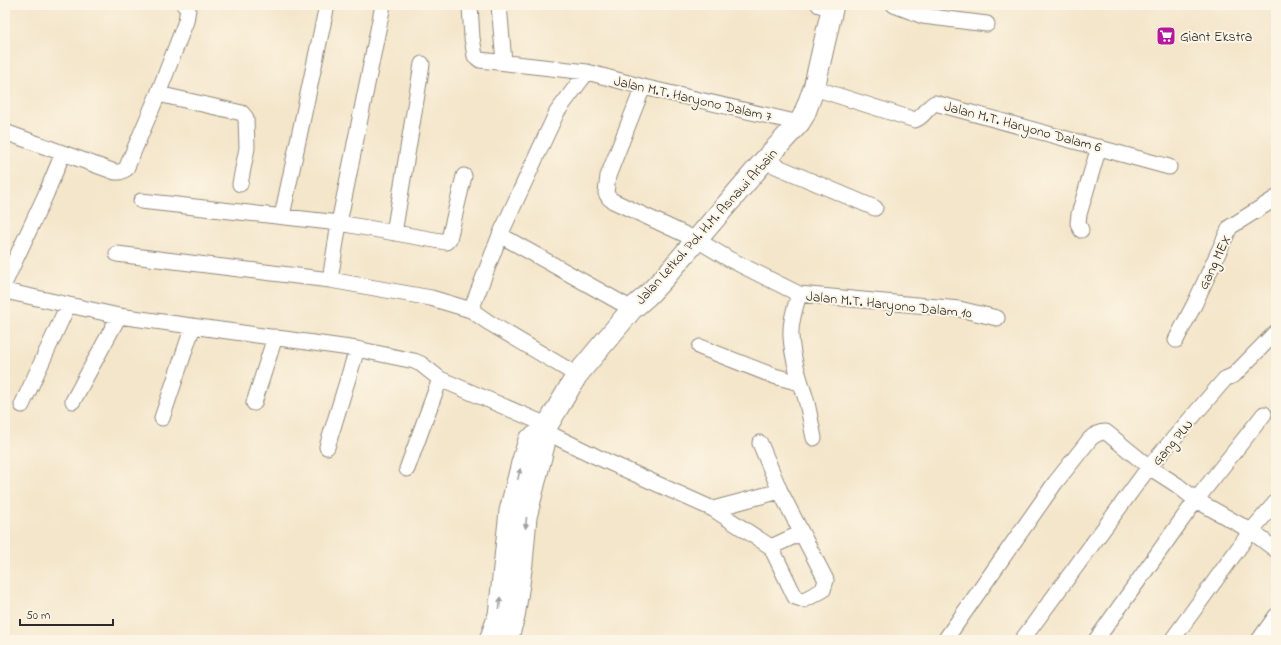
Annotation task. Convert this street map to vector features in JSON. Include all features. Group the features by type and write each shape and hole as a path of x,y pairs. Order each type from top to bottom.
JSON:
{"street":[{"path":"5,132 115,172 120,172 126,169 158,94 186,22 188,9 184,5"},
{"path":"282,216 327,5"},
{"path":"330,280 339,223 383,5"},
{"name":"Jalan M.T. Haryono Dalam 7","path":"470,5 472,38 475,56 480,60 587,72 643,87 799,123"},
{"path":"499,5 504,62"},
{"path":"894,5 923,16 986,24"},
{"name":"Jalan Letkol. Pol. H.M. Asnawi Arbain","path":"490,640 499,615 510,511 522,463 530,440 545,428 577,375 632,309 648,295 697,240 764,160 799,123 804,115 814,88 828,6"},
{"path":"394,232 422,64"},
{"path":"471,310 500,235 558,112 587,72"},
{"name":"Jalan M.T. Haryono Dalam 10","path":"643,87 613,162 606,186 606,193 609,198 697,240 729,259 799,294 959,309 997,318"},
{"name":"Jalan M.T. Haryono Dalam 6","path":"814,88 911,120 920,118 931,105 935,103 1169,167"},
{"path":"158,94 242,113 246,118 247,148 240,184"},
{"path":"1081,230 1078,223 1079,214 1099,147"},
{"path":"5,282 46,194 62,153"},
{"path":"764,160 875,208"},
{"path":"141,201 339,223 394,232 441,242 448,241 464,176"},
{"name":"Gang MEX","path":"1176,340 1195,304 1230,227 1276,198"},
{"path":"500,235 632,309"},
{"path":"117,254 330,280 431,298 471,310 488,322 577,375"},
{"path":"5,291 119,316 357,349 414,361 421,364 440,379 545,428 595,456 713,509 771,547 795,597 804,600 823,590 826,580 780,491 760,443"},
{"path":"799,294 792,322 791,336 800,383 805,396 814,438"},
{"path":"22,404 68,305"},
{"path":"73,401 119,316"},
{"path":"162,418 193,326"},
{"name":"Gang PLN","path":"1276,332 1234,375 1225,380 1149,467 1177,485 1196,500 1251,531 1276,550"},
{"path":"254,403 275,337"},
{"path":"700,347 774,376 800,383"},
{"path":"327,446 357,349"},
{"path":"407,469 440,379"},
{"path":"1096,640 1196,500 1264,414"},
{"name":"Jalan Letkol. Pol. H.M. Asnawi Arbain","path":"507,640 514,617 522,563 526,517 544,445 545,428"},
{"path":"945,640 1055,483 1090,439 1095,434 1106,432 1149,467 1022,640"},
{"path":"713,509 780,491"},
{"path":"1172,640 1251,531 1276,502"},
{"path":"771,547 801,533"},
{"path":"1259,640 1276,616"}],"place":[{"name":"Giant Ekstra","path":"1166,36"}]}
